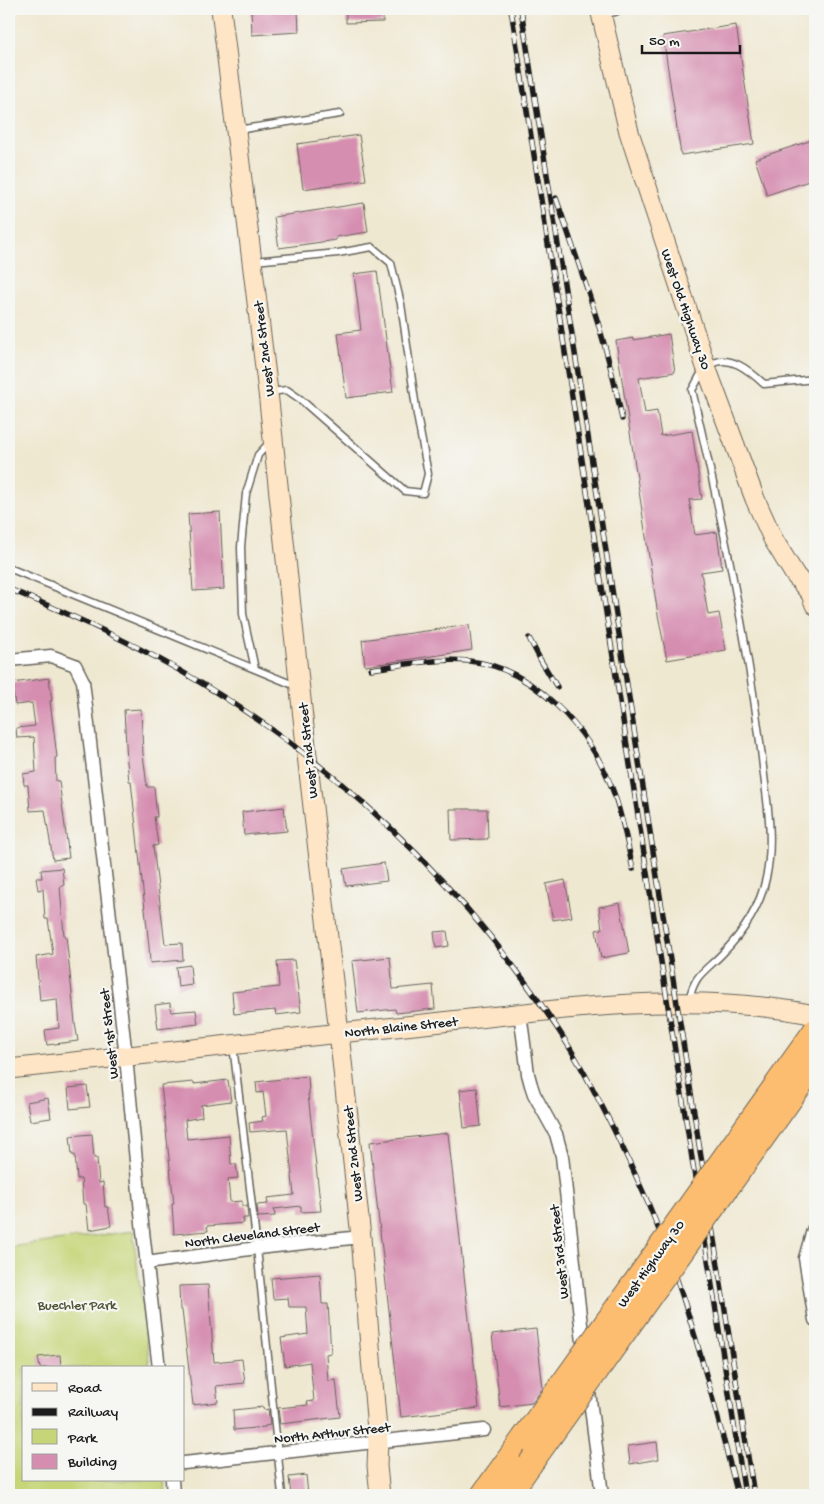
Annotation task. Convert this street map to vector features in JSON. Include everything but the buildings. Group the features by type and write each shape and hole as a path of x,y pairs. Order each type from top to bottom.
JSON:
{"highway":[{"name":"West Highway 30","path":"483,1495 815,1031"},
{"name":"West Highway 30","path":"508,1495 815,1064"}],"street":[{"name":"West 2nd Street","path":"221,9 268,392 361,1237 378,1442 377,1466 380,1495"},
{"name":"West Old Highway 30","path":"606,10 629,132 706,366 773,539 795,575 814,596"},
{"name":"West 1st Street","path":"9,660 51,656 75,666 83,681 159,1366"},
{"name":"North Blaine Street","path":"9,1069 520,1013 683,1002 742,1004 815,1015"},
{"name":"West 3rd Street","path":"520,1013 531,1085 556,1134 562,1156 602,1495"},
{"path":"815,1229 813,1230 805,1258 815,1320"},
{"name":"North Cleveland Street","path":"146,1263 257,1248 361,1237"},
{"name":"North Arthur Street","path":"185,1463 484,1430"},
{"path":"172,1482 173,1495"}],"lane":[{"path":"236,130 340,114"},
{"path":"252,261 338,253 372,247 391,263 401,304 417,415 428,474 423,493 405,491 300,399 286,390 268,392"},
{"path":"683,1002 698,976 722,954 752,916 766,879 772,843 754,692 716,493 692,390 706,366 720,361 734,362 751,372 764,384 815,379"},
{"path":"255,669 243,614 241,547 246,494 258,455 273,438"},
{"path":"9,568 300,688"},
{"path":"233,1044 257,1248 282,1495"}],"green space":[{"name":"Buechler Park","path":"133,1231 150,1366 22,1366 22,1482 164,1482 166,1495 9,1495 9,1247"}],"railway":[{"path":"511,9 745,1495"},
{"path":"521,9 754,1495"},
{"path":"556,198 602,335 622,419"},
{"path":"9,589 83,621 155,656 201,683 292,745 377,815 454,894 489,936 523,979 574,1055 613,1128 648,1203 687,1311 709,1384 738,1495"},
{"path":"529,638 557,687"},
{"path":"371,669 432,661 469,661 493,666 515,675 537,689 557,705 574,724 590,745 602,766 619,808 633,869"}]}
